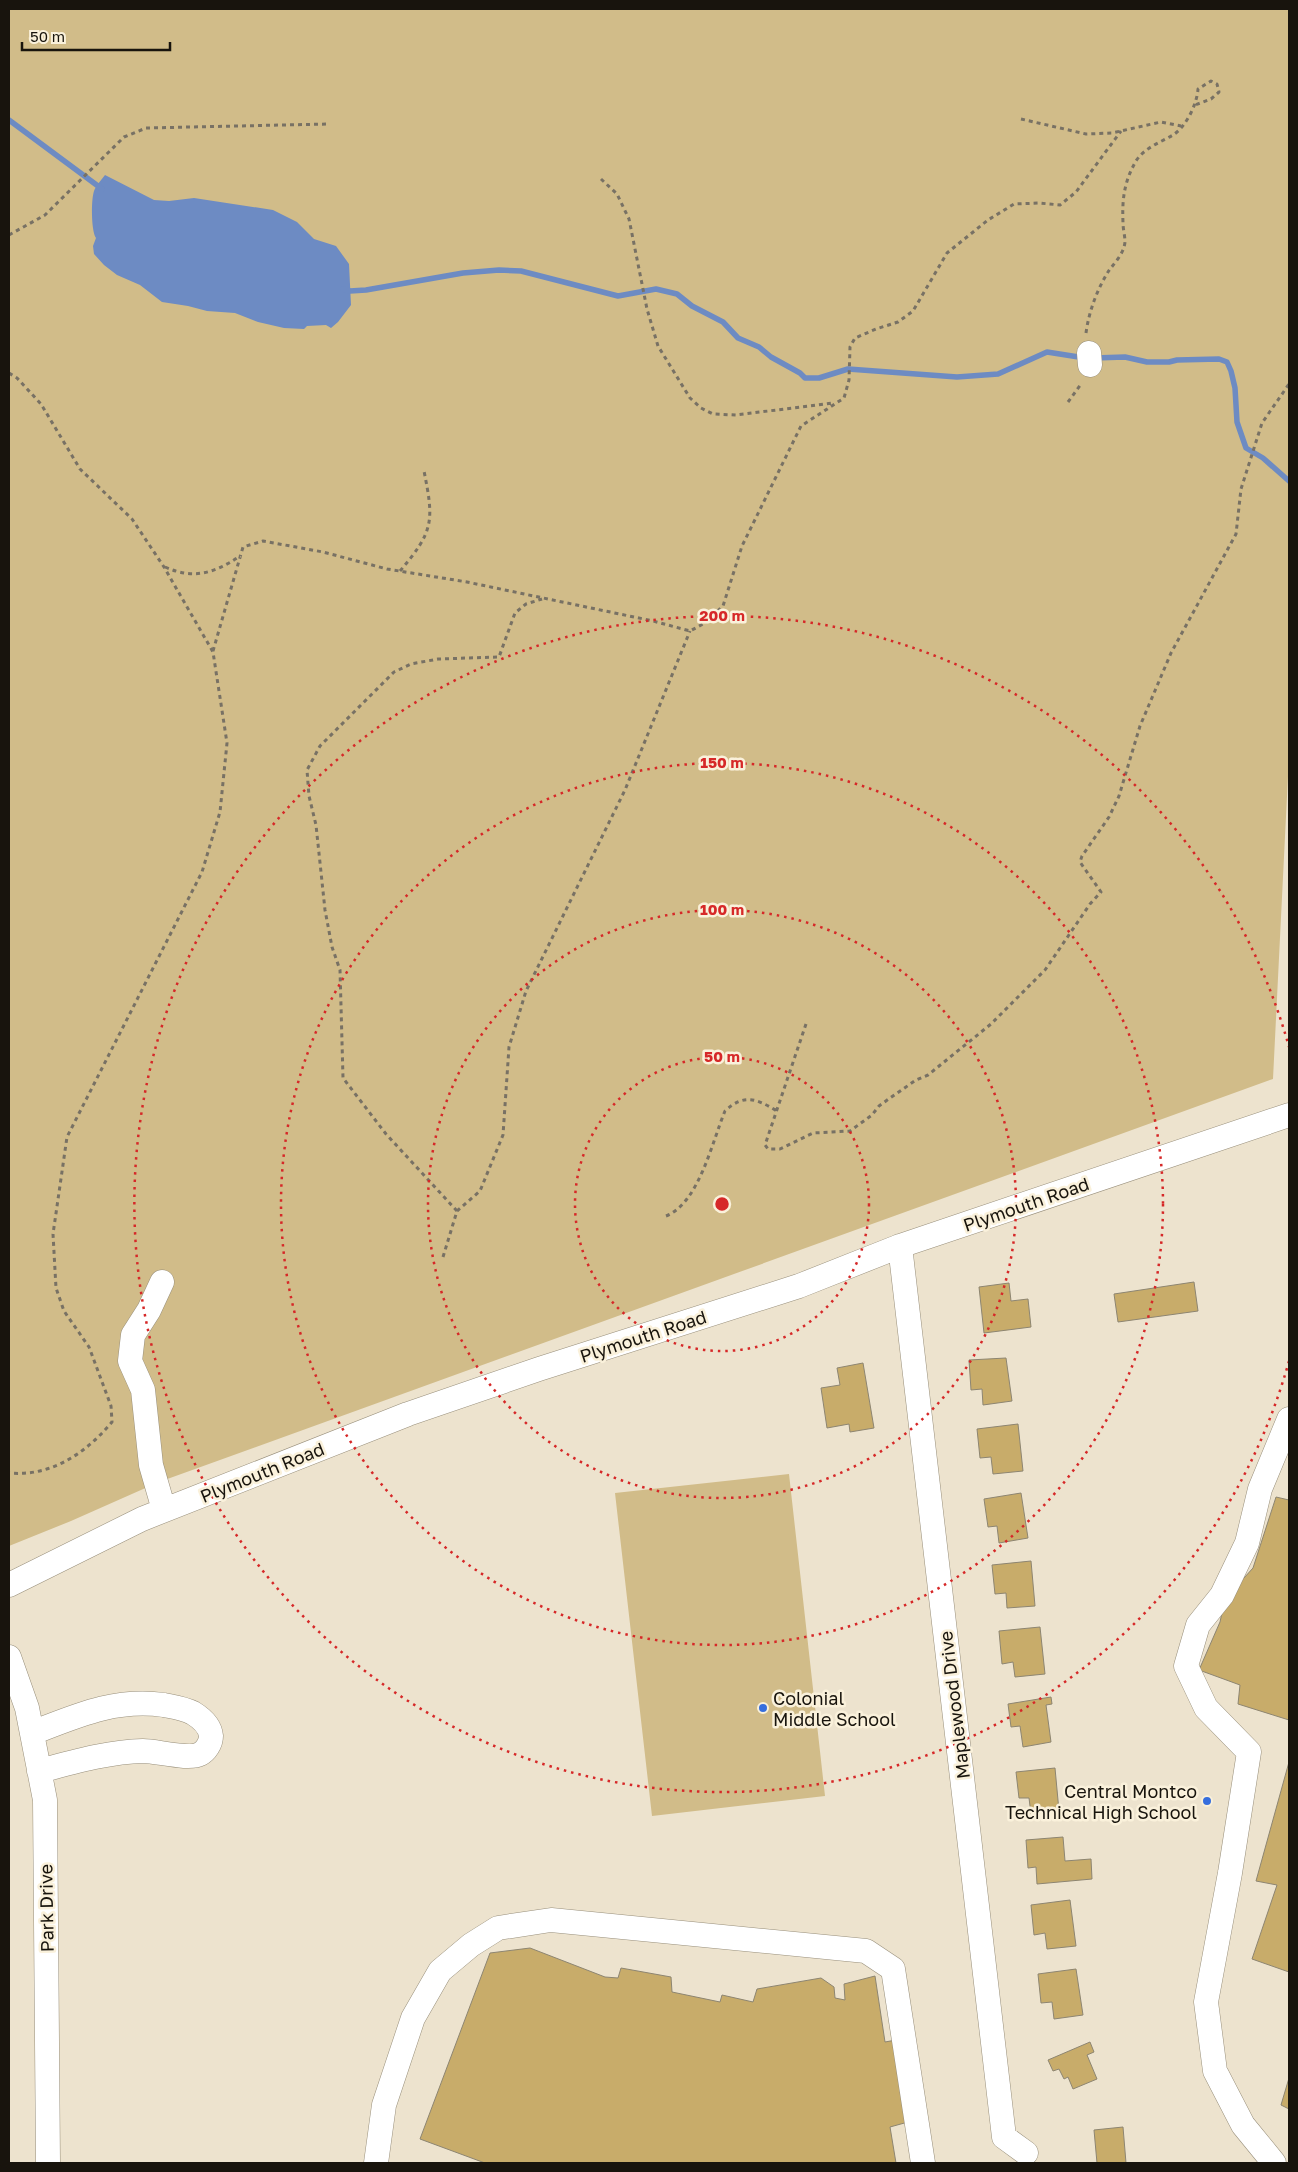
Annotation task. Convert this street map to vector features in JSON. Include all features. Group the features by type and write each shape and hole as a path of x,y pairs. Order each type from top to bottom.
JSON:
{"street":[{"name":"Plymouth Road","path":"9,1585 142,1519 408,1414 539,1369 799,1286 900,1246 1289,1115"},
{"name":"Maplewood Drive","path":"900,1246 1004,2137 1026,2153"},
{"path":"162,1282 149,1310 133,1335 130,1361 143,1390 151,1465 164,1510"},
{"path":"1274,2163 1243,2125 1215,2071 1206,2002 1230,1873 1249,1752 1206,1708 1186,1666 1198,1625 1222,1595 1247,1543 1260,1489 1284,1448 1289,1419"},
{"name":"Park Drive","path":"9,1657 27,1708 45,1800 48,2163"},
{"path":"32,1733 79,1714 117,1704 146,1702 183,1708 198,1716 208,1726 211,1736 210,1744 205,1750 192,1756 145,1751 121,1752 93,1756 39,1771"},
{"path":"376,2163 384,2105 413,2018 440,1972 471,1945 498,1928 551,1920 866,1951 893,1969 923,2163"}],"path":[{"path":"1089,359 1086,338 1088,321 1095,298 1108,273 1120,257 1125,243 1123,192 1131,172 1138,158 1153,146 1174,134 1181,126 1195,105 1198,89 1211,81 1217,84 1219,92 1211,99 1195,105"},
{"path":"1021,119 1064,131 1086,134 1121,131 1161,122 1181,126"},
{"path":"9,235 45,215 124,136 146,128 328,124"},
{"path":"443,1257 456,1212 480,1191 503,1135 509,1047 526,991 625,790 690,631 705,623 723,606 742,546 801,426 844,398 849,380 850,347 856,338 876,328 898,322 913,311 947,253 988,220 1014,204 1039,203 1060,205 1076,192 1121,131"},
{"path":"601,179 617,194 630,219 647,308 658,346 690,398 700,408 713,414 736,415 836,402"},
{"path":"9,373 17,378 41,404 80,470 132,519 164,567 213,652 227,743 220,812 202,872 67,1137 53,1234 56,1288 64,1311 89,1347 111,1406 112,1422 97,1440 76,1457 49,1468 18,1474 9,1473"},
{"path":"806,1024 765,1145 768,1148 780,1149 813,1133 850,1131 872,1115 879,1106 890,1098 916,1080 928,1075 991,1024 1045,970 1090,904 1101,892 1080,862 1082,856 1109,817 1119,796 1140,726 1171,653 1236,534 1242,489 1255,442 1262,423 1289,384"},
{"path":"399,571 413,555 429,531 430,514 424,471"},
{"path":"213,652 242,547 263,541 323,552 399,571 544,598 653,621 690,631"},
{"path":"164,567 180,574 212,572 240,556"},
{"path":"456,1212 386,1134 343,1078 340,970 332,947 325,910 316,825 309,796 307,770 320,746 394,672 411,664 438,659 499,657 515,613 526,604 544,598"},
{"path":"666,1216 675,1213 686,1202 700,1175 725,1111 732,1104 742,1099 754,1100 777,1111"}],"shaded area":[{"path":"9,9 1289,9 1289,756 1273,1079 159,1482 9,1546"},
{"path":"789,1474 825,1796 652,1816 615,1493"}],"water":[{"path":"105,175 154,200 169,201 194,198 273,210 297,222 314,239 336,246 349,264 351,305 331,328 326,325 307,326 304,329 284,328 258,322 235,313 207,311 162,302 140,285 117,275 94,254 93,246 96,238 92,222 93,195 96,187"}],"building":[{"path":"1194,1282 1198,1311 1118,1322 1114,1294"},
{"path":"1009,1283 1011,1301 1028,1299 1031,1327 984,1333 979,1287"},
{"path":"1006,1358 1012,1401 983,1405 982,1389 971,1390 969,1360"},
{"path":"863,1363 874,1428 850,1432 849,1424 827,1428 821,1388 840,1385 837,1368"},
{"path":"1018,1424 1023,1471 993,1474 991,1457 980,1458 977,1429"},
{"path":"1021,1493 1028,1538 999,1543 997,1526 988,1527 984,1499"},
{"path":"1276,1497 1289,1500 1289,1720 1238,1704 1240,1685 1199,1670 1220,1622 1225,1599 1253,1568"},
{"path":"1031,1561 1035,1606 1007,1608 1006,1593 995,1594 992,1565"},
{"path":"1040,1627 1045,1674 1015,1677 1013,1662 1002,1664 999,1631"},
{"path":"1051,1697 1052,1704 1046,1705 1051,1742 1023,1747 1020,1726 1011,1727 1008,1704"},
{"path":"1289,1762 1289,1972 1252,1959 1277,1885 1256,1881"},
{"path":"1055,1768 1059,1811 1031,1814 1029,1798 1019,1798 1016,1772"},
{"path":"1063,1837 1065,1861 1091,1859 1092,1879 1037,1884 1036,1867 1028,1868 1026,1840"},
{"path":"1070,1900 1076,1946 1047,1949 1045,1933 1034,1935 1031,1905"},
{"path":"530,1948 605,1977 618,1978 621,1968 671,1977 672,1992 720,2002 722,1995 753,2002 757,1989 821,1978 834,1987 835,1998 845,2000 844,1984 875,1976 885,2042 896,2040 908,2122 890,2127 896,2163 485,2163 420,2139 490,1953"},
{"path":"1076,1969 1083,2015 1054,2019 1052,2002 1041,2003 1038,1974"},
{"path":"1090,2042 1094,2052 1087,2055 1097,2079 1073,2089 1068,2077 1064,2079 1059,2069 1053,2071 1048,2060"},
{"path":"1289,2078 1289,2109 1281,2105"},
{"path":"1123,2127 1126,2163 1097,2163 1094,2130"}],"waterway":[{"path":"9,120 102,189"},
{"path":"343,289 350,291 366,290 463,273 499,270 521,271 618,296 656,289 677,294 692,306 723,322 738,338 759,347 771,357 800,373 805,378 819,378 848,369 957,377 998,374 1047,352 1085,358"},
{"path":"1094,358 1125,357 1147,362 1219,359 1227,362 1235,388 1237,422 1246,448 1263,458 1289,481"}],"place":[{"name":"Colonial Middle School","path":"763,1708"},
{"name":"Central Montco Technical High School","path":"1207,1801"}]}
